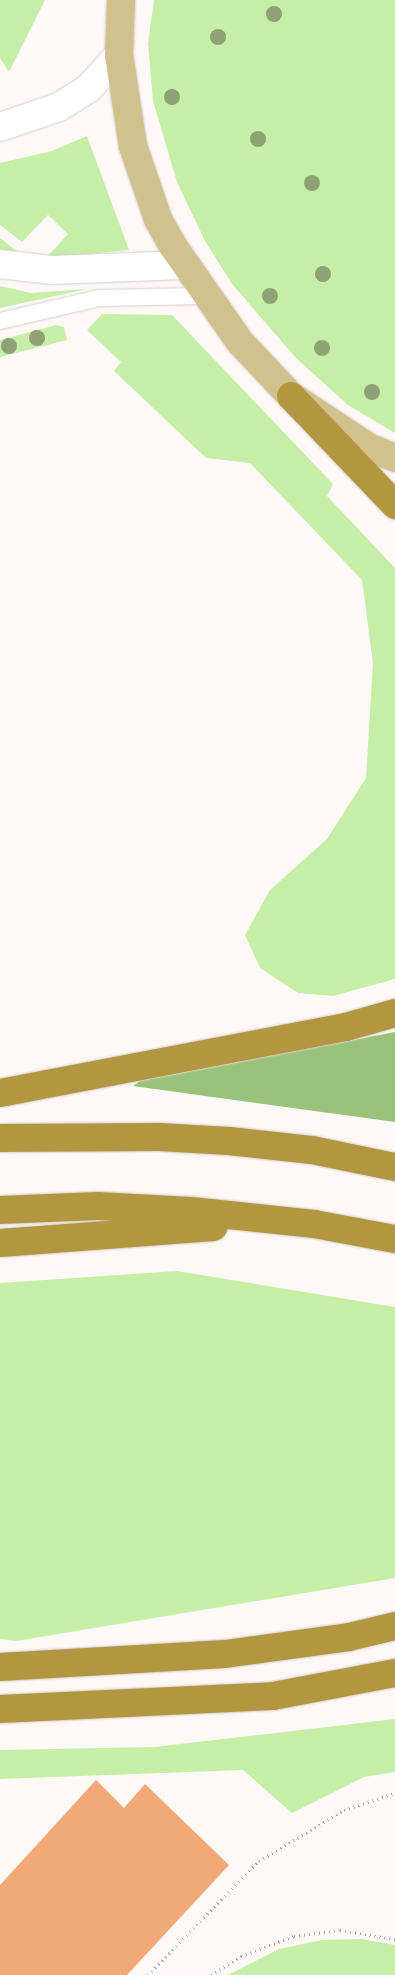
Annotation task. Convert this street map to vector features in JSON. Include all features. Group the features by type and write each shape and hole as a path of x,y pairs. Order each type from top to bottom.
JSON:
{"highway":[{"path":"291,396 395,505"},
{"path":"0,1093 346,1027 395,1013"},
{"path":"0,1138 159,1137 229,1142 312,1150 395,1167"},
{"path":"0,1210 98,1206 314,1224 395,1240"},
{"path":"0,1243 314,1224"},
{"path":"0,1667 225,1654 349,1637 395,1626"},
{"path":"0,1709 273,1696 395,1673"}],"main road":[{"path":"121,0 119,55 133,146 145,185 184,264 204,296 240,342 291,396 368,447 395,458"}],"street":[{"path":"0,127 59,107 88,88 119,55"},
{"path":"0,264 51,270 184,264"}],"lane":[{"path":"0,321 100,298 204,296"}],"path":[{"path":"148,1975 260,1861 344,1810 395,1793"},
{"path":"211,1975 241,1956 294,1936 340,1930 395,1939"}],"green space":[{"path":"0,0 45,0 9,72 0,58"},
{"path":"154,0 395,0 395,433 348,405 296,358 232,284 205,241 177,182 153,101 148,43"},
{"path":"87,136 129,250 46,258 68,234 48,215 22,242 0,225 0,163 52,151"},
{"path":"0,238 19,253 0,249"},
{"path":"0,286 31,293 87,289 0,308"},
{"path":"102,314 172,315 333,484 327,496 395,568 395,979 333,996 298,993 260,968 245,935 270,890 327,839 366,778 373,664 362,580 250,463 206,458 114,371 121,362 87,330"},
{"path":"56,325 64,327 67,340 0,357 0,340"},
{"path":"395,1032 395,1122 133,1086 140,1081"},
{"path":"177,1271 395,1307 395,1578 16,1641 0,1639 0,1283"},
{"path":"395,1719 395,1772 364,1777 292,1813 243,1770 0,1779 0,1750 154,1747"},
{"path":"361,1939 395,1945 395,1975 228,1975 279,1949 322,1940"}],"building":[{"path":"96,1780 124,1808 145,1784 229,1865 127,1975 0,1975 0,1885"}]}
